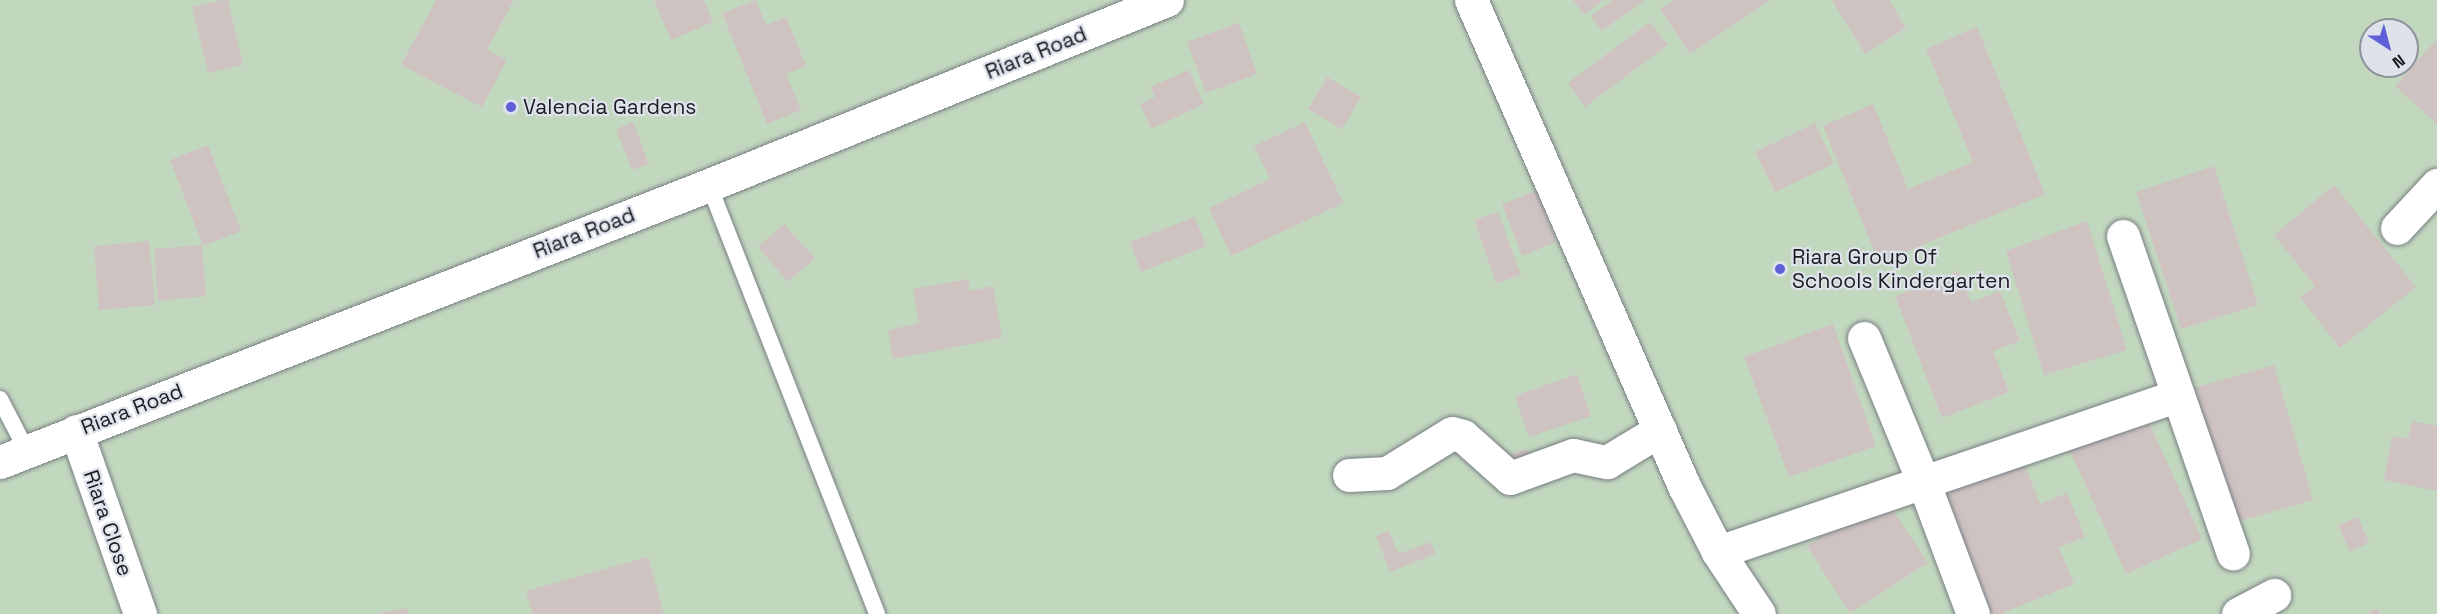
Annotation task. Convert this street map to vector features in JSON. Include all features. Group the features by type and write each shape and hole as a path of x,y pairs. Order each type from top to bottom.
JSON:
{"street":[{"name":"Riara Road","path":"14,456 709,185 1133,6 1167,0"},
{"path":"1471,0 1684,486 1718,552 1759,614"},
{"path":"2397,228 2437,185"},
{"path":"2123,236 2233,554"},
{"path":"1864,338 1923,482 1973,614"},
{"path":"1718,552 2178,395"},
{"path":"1349,475 1388,473 1452,433 1463,436 1510,478 1573,455 1607,462 1660,430"},
{"name":"Riara Close","path":"76,431 140,614"},
{"path":"2238,614 2274,595"}],"lane":[{"path":"709,185 877,614"},
{"path":"0,399 14,456"}],"green space":[{"path":"0,0 2437,0 2437,614 0,614"}],"building":[{"path":"228,0 243,65 208,73 192,7"},
{"path":"436,0 514,0 487,50 507,60 482,107 401,65"},
{"path":"654,0 704,0 713,22 671,40"},
{"path":"756,0 766,25 786,17 806,66 786,74 801,110 767,124 722,13"},
{"path":"1573,0 1603,0 1584,15"},
{"path":"1613,0 1645,0 1602,31 1591,16"},
{"path":"1674,0 1770,0 1690,54 1660,9"},
{"path":"1832,0 1889,0 1906,28 1865,54"},
{"path":"1650,22 1668,45 1585,107 1568,83"},
{"path":"1239,23 1257,74 1206,93 1187,42"},
{"path":"1977,27 2045,194 1879,263 1823,126 1873,104 1908,189 1973,162 1926,49"},
{"path":"2435,41 2437,42 2437,124 2395,86 2402,78 2419,78 2419,59"},
{"path":"1189,70 1204,104 1151,129 1140,104 1155,97 1150,87"},
{"path":"1327,77 1361,97 1342,129 1308,109"},
{"path":"633,122 649,164 632,170 616,129"},
{"path":"1305,122 1343,203 1231,256 1209,208 1270,179 1254,146"},
{"path":"1815,123 1834,164 1775,192 1755,152"},
{"path":"208,145 241,231 203,246 170,160"},
{"path":"2214,166 2258,305 2181,329 2136,192"},
{"path":"2334,185 2416,287 2340,348 2300,297 2315,286 2274,235"},
{"path":"1537,191 1556,242 1522,256 1502,204"},
{"path":"1498,212 1521,275 1496,283 1474,220"},
{"path":"1195,217 1206,246 1141,272 1130,242"},
{"path":"2087,221 2127,350 2044,375 2006,251"},
{"path":"784,224 815,258 788,282 758,247"},
{"path":"149,241 155,305 99,310 94,246"},
{"path":"202,245 206,296 158,301 154,249"},
{"path":"1959,271 1971,302 2000,291 2020,341 1993,351 2009,392 1942,418 1895,296"},
{"path":"968,279 970,291 993,286 1002,338 893,359 888,330 919,323 913,289"},
{"path":"1833,324 1876,446 1789,477 1744,357"},
{"path":"2274,365 2313,500 2233,523 2194,388"},
{"path":"1577,374 1591,416 1529,437 1515,396"},
{"path":"2142,407 2202,539 2126,574 2066,442"},
{"path":"2412,421 2437,426 2437,491 2384,480 2392,436 2408,439"},
{"path":"1526,449 1534,461 1515,467 1507,456"},
{"path":"2021,455 2040,504 2067,493 2085,537 2059,547 2074,584 2000,614 1992,614 1941,487"},
{"path":"1884,497 1928,563 1850,613 1807,546"},
{"path":"2358,517 2369,543 2350,552 2338,525"},
{"path":"1389,531 1398,554 1431,542 1435,554 1390,572 1376,536"},
{"path":"648,557 664,614 532,614 526,591"},
{"path":"407,608 408,614 379,614 379,613"},
{"path":"2377,608 2380,614 2367,614"}],"place":[{"name":"Valencia Gardens","path":"511,107"},
{"name":"Riara Group Of Schools Kindergarten","path":"1780,269"}]}
